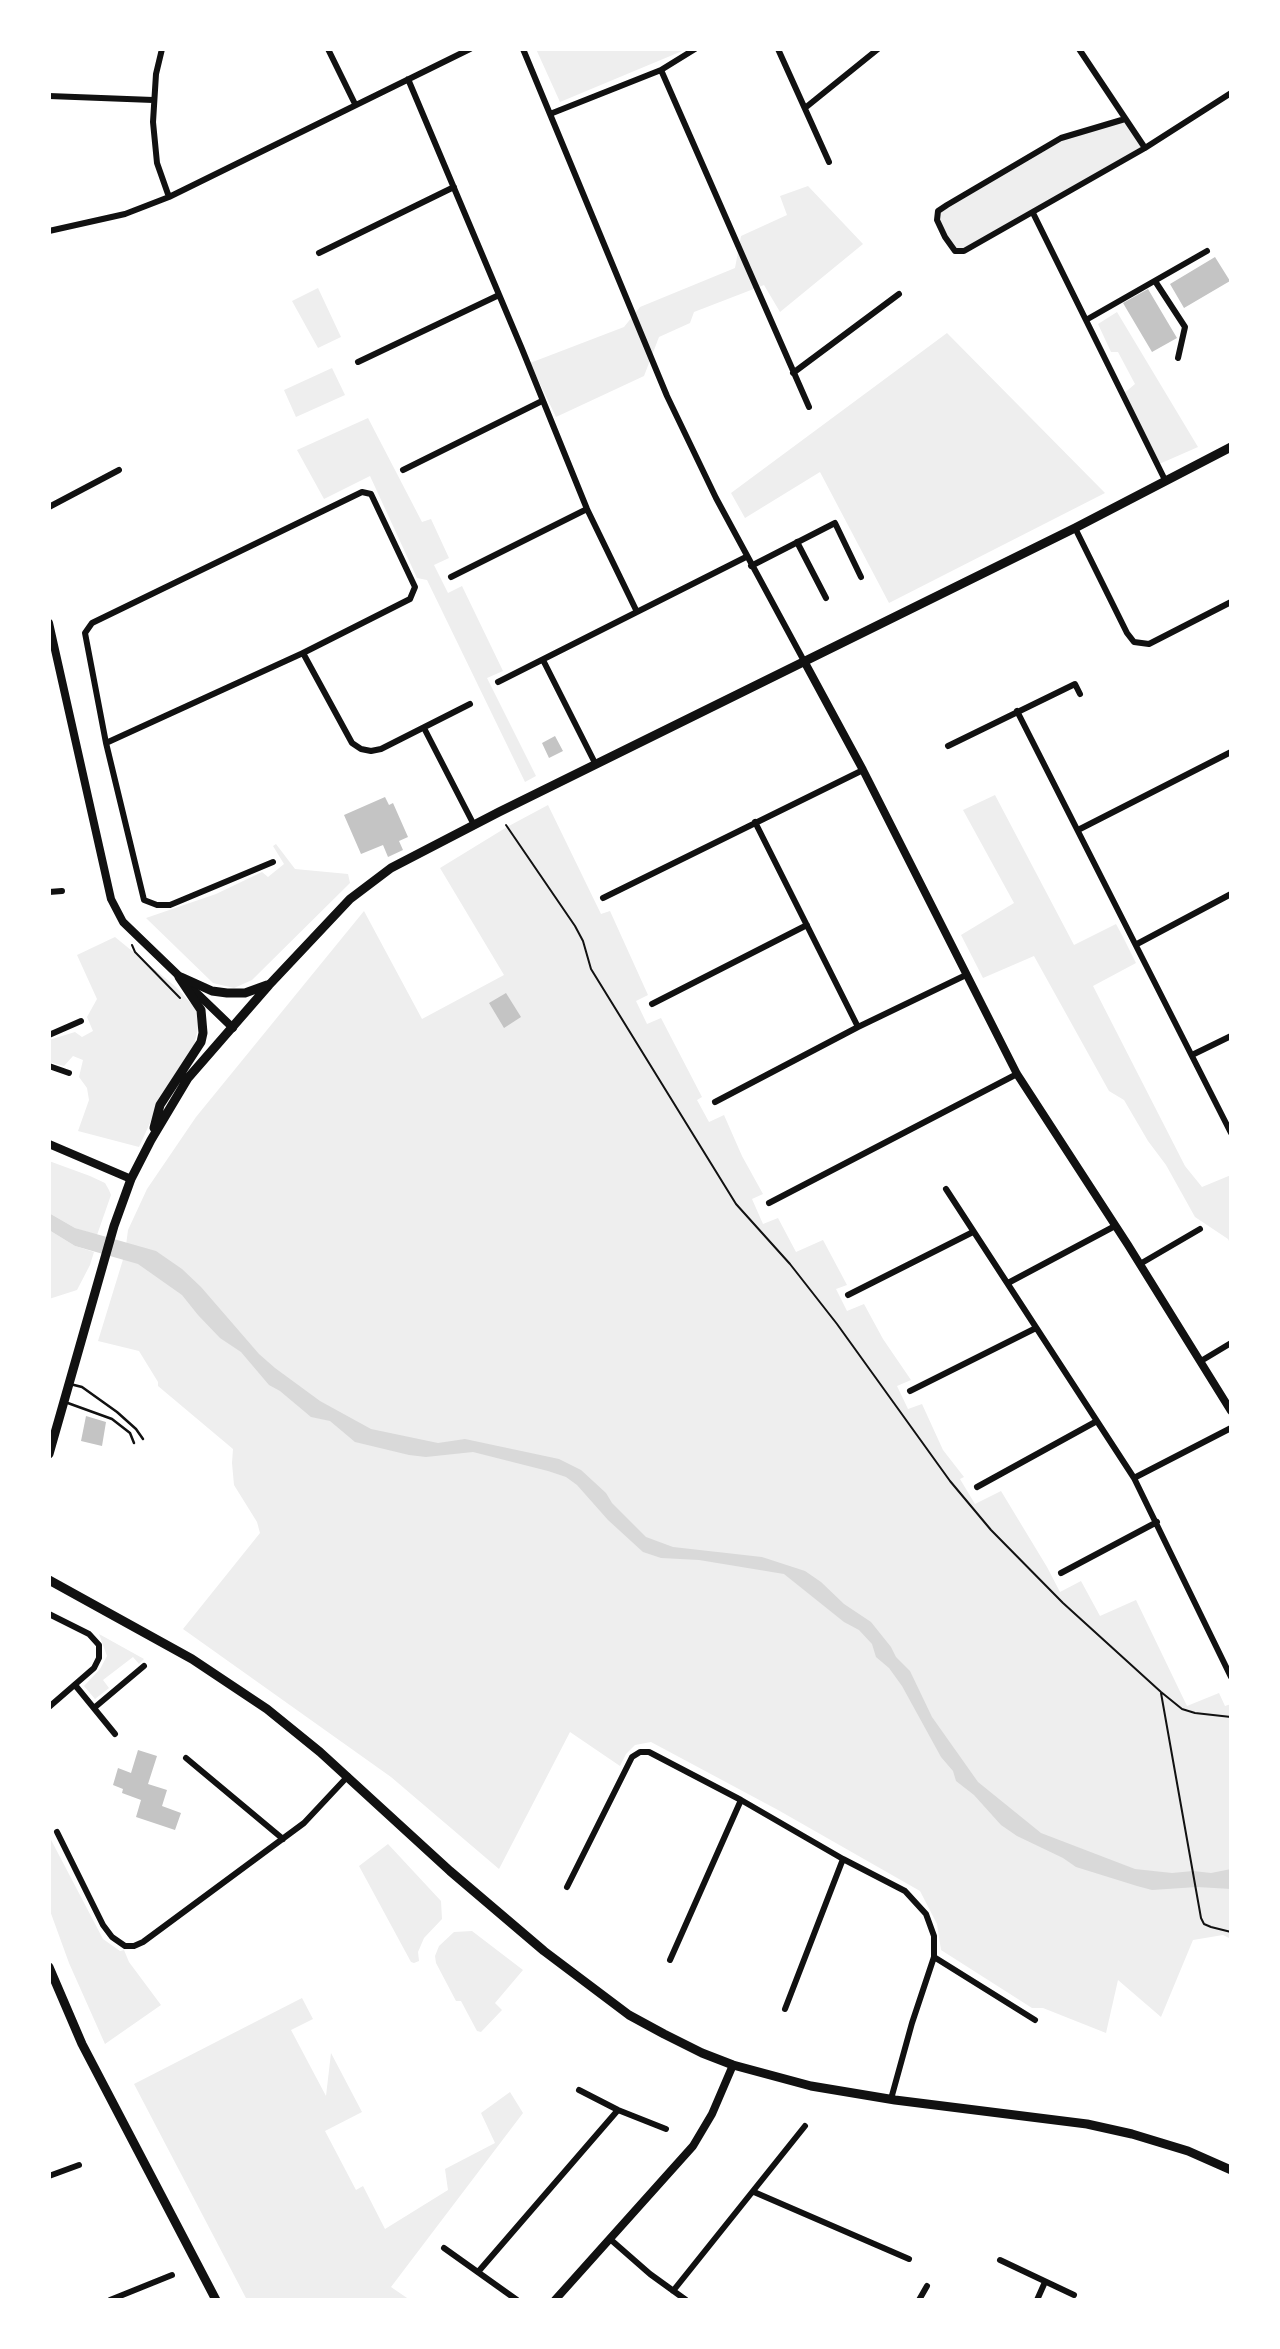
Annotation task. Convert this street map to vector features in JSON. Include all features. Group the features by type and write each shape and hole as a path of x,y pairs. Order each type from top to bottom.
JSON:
{"main road":[{"path":"49,1454 114,1226 131,1179 151,1140 188,1078 269,985 350,899 391,868 474,825 1075,528 1231,447"},
{"path":"179,977 212,991 227,993 244,993 269,985"},
{"path":"151,1140 160,1105 201,1042 203,1033 201,1010 179,977"},
{"path":"49,1571 52,1584 221,1678 267,1709 348,1776 450,1871 544,1951 629,2014 702,2053 811,2086 1087,2124 1188,2151 1231,2170"},
{"path":"49,1967 82,2044 216,2300"}],"street":[{"path":"162,49 153,100 153,122 157,163 169,197"},
{"path":"328,49 355,104"},
{"path":"49,231 125,214 169,197 459,52 470,49"},
{"path":"523,49 667,396 746,557 863,769 1017,1074 1231,1411"},
{"path":"550,114 661,70 695,49"},
{"path":"778,49 829,162"},
{"path":"804,108 878,49"},
{"path":"1079,49 1145,148"},
{"path":"661,70 809,407"},
{"path":"408,79 587,509 636,612"},
{"path":"1125,119 1061,138 938,211 937,220 945,237 955,251 964,251 1145,148 1231,93"},
{"path":"49,96 153,100"},
{"path":"319,253 454,187"},
{"path":"1033,213 1165,480"},
{"path":"1086,320 1207,251"},
{"path":"1155,281 1185,327 1178,358"},
{"path":"793,373 899,294"},
{"path":"358,362 499,295"},
{"path":"403,470 542,401"},
{"path":"49,507 119,470"},
{"path":"106,743 303,653 410,599 415,587 371,495 362,492 105,616 92,623 85,633 106,743 144,900 157,905 170,905 273,862"},
{"path":"451,577 587,509"},
{"path":"751,566 835,523 861,577"},
{"path":"1075,528 1127,634 1134,642 1149,644 1231,602"},
{"path":"797,542 826,598"},
{"path":"498,682 746,557"},
{"path":"49,623 111,900 123,922 233,1028"},
{"path":"303,653 352,743 361,749 381,749 470,704"},
{"path":"543,660 596,765"},
{"path":"49,672 60,671"},
{"path":"948,746 1075,684 1080,694"},
{"path":"1017,711 1231,1133"},
{"path":"424,728 474,825"},
{"path":"1078,830 1231,752"},
{"path":"603,898 863,769"},
{"path":"755,822 858,1027"},
{"path":"49,892 62,891"},
{"path":"1137,944 1231,894"},
{"path":"652,1004 807,925"},
{"path":"715,1102 858,1027 966,975"},
{"path":"49,1035 81,1021"},
{"path":"1192,1055 1231,1036"},
{"path":"49,1066 69,1073"},
{"path":"769,1203 1017,1074"},
{"path":"49,1144 131,1179"},
{"path":"946,1189 1134,1478 1231,1677"},
{"path":"1008,1283 1115,1226"},
{"path":"1140,1264 1200,1229"},
{"path":"848,1295 973,1232"},
{"path":"910,1391 1036,1328"},
{"path":"1201,1361 1231,1343"},
{"path":"977,1488 1097,1422"},
{"path":"1134,1478 1231,1428"},
{"path":"1061,1573 1157,1522"},
{"path":"49,1614 89,1634 99,1645 99,1658 94,1668 49,1707"},
{"path":"94,1708 144,1666"},
{"path":"75,1685 115,1734"},
{"path":"567,1886 632,1757 640,1752 649,1752 905,1891 926,1914 934,1936 934,1957 891,2099"},
{"path":"186,1758 283,1839"},
{"path":"57,1832 103,1925 112,1937 125,1946 143,1942 304,1823 348,1776"},
{"path":"670,1960 741,1800"},
{"path":"785,2009 843,1859"},
{"path":"934,1957 1035,2021"},
{"path":"555,2300 693,2146 712,2115 733,2064"},
{"path":"579,2090 618,2110 666,2129"},
{"path":"478,2272 618,2110"},
{"path":"673,2291 805,2126"},
{"path":"49,2176 79,2165"},
{"path":"754,2192 909,2259"},
{"path":"610,2239 650,2274 686,2300"},
{"path":"444,2248 517,2300"},
{"path":"1000,2260 1074,2295"},
{"path":"110,2300 172,2275"},
{"path":"1037,2300 1045,2281"},
{"path":"919,2300 926,2286"}],"lane":[{"path":"70,1384 82,1387 117,1412 143,1439"},
{"path":"64,1402 113,1419 130,1433 134,1443"}],"path":[{"path":"506,825 575,926 583,941 591,969 736,1204 790,1264 837,1324 950,1481 991,1530 1095,1633 1161,1692 1182,1709 1231,1717"},
{"path":"135,952 184,1003"},
{"path":"1161,1692 1201,1918 1204,1924 1231,1932"}],"shaded area":[{"path":"536,49 687,49 560,102"},
{"path":"1125,119 1145,148 964,251 955,251 937,220 938,211 1061,138"},
{"path":"808,186 863,244 780,312 764,285 694,312 690,323 659,337 644,376 556,417 530,363 624,327 640,307 735,268 741,236 787,215 780,196"},
{"path":"318,288 341,337 318,348 292,301"},
{"path":"1117,312 1198,447 1157,465 1122,395 1135,384 1118,352 1111,352 1098,324"},
{"path":"947,333 1105,493 889,603 820,472 745,518 731,493"},
{"path":"332,368 345,395 296,417 284,390"},
{"path":"368,418 422,522 431,519 449,558 434,565 448,593 462,586 503,671 487,678 536,776 525,782 427,580 417,578 370,476 324,499 297,450"},
{"path":"995,795 1074,945 1116,924 1123,937 1136,963 1093,986 1185,1166 1202,1187 1231,1175 1231,1245 1228,1239 1195,1217 1166,1165 1124,1100 1109,1091 1034,956 983,978 961,935 1014,903 963,810"},
{"path":"548,805 601,914 610,911 648,995 636,1001 647,1024 661,1018 702,1097 697,1100 709,1122 724,1115 763,1194 752,1199 763,1224 778,1218 796,1252 823,1240 847,1285 836,1289 847,1311 864,1304 883,1339 911,1380 897,1386 908,1409 922,1404 943,1450 964,1477 960,1479 975,1504 1001,1491 1060,1592 1081,1581 1100,1616 1136,1600 1187,1706 1219,1693 1225,1706 1231,1704 1231,1939 1223,1935 1193,1940 1161,2017 1118,1980 1106,2033 1043,2008 1032,2008 941,1950 937,1924 920,1891 651,1742 635,1745 620,1766 570,1732 499,1869 391,1777 183,1629 260,1533 257,1522 234,1485 233,1449 158,1386 139,1351 98,1341 125,1253 128,1230 147,1189 196,1117 364,911 422,1019 504,975 440,868"},
{"path":"276,844 295,869 348,874 350,883 252,980 234,988 213,983 146,918 216,894 262,872 268,877 284,864 273,846"},
{"path":"115,937 176,987 196,1009 199,1023 194,1046 165,1090 139,1147 78,1131 89,1100 87,1088 79,1077 83,1060 73,1056 64,1066 49,1062 49,1040 75,1032 82,1037 93,1031 87,1017 97,999 77,955"},
{"path":"49,1161 105,1183 111,1195 97,1235 75,1228 49,1213"},
{"path":"49,1213 75,1228 156,1251 182,1269 201,1287 259,1354 275,1368 320,1401 371,1429 438,1443 465,1439 559,1459 581,1470 646,1537 673,1547 762,1557 805,1571 844,1604 871,1622 896,1657 910,1671 932,1717 978,1782 1041,1833 1135,1869 1211,1873 1231,1869 1231,1889 1197,1887 1152,1890 1076,1867 1017,1836 1001,1825 974,1795 956,1781 953,1771 941,1757 902,1686 889,1668 876,1657 872,1644 859,1630 844,1622 784,1574 699,1560 661,1558 643,1552 608,1520 577,1485 566,1477 548,1471 473,1452 426,1457 355,1442 330,1421 311,1417 269,1385 241,1352 220,1338 182,1295 138,1264 75,1246 49,1230"},
{"path":"49,1230 75,1246 94,1252 77,1290 49,1299"},
{"path":"99,1634 144,1659 139,1664 133,1657 103,1680 109,1688 95,1699 84,1686 100,1669 107,1656"},
{"path":"49,1836 103,1939 120,1951 124,1950 129,1962 161,2005 105,2044 69,1963 49,1908"},
{"path":"388,1844 441,1901 442,1919 424,1938 418,1952 419,1961 414,1963 411,1962 359,1866"},
{"path":"472,1931 523,1970 495,2003 502,2010 481,2032 477,2031 461,2001 456,2001 435,1956 439,1946 454,1932"},
{"path":"302,1998 313,2019 291,2030 326,2096 331,2053 362,2112 325,2131 356,2190 363,2186 385,2229 448,2190 445,2169 495,2143 481,2113 510,2092 523,2113 391,2287 410,2300 247,2300 134,2084"}],"building":[{"path":"1215,257 1230,281 1184,308 1170,284"},
{"path":"1148,289 1177,338 1152,352 1123,303"},
{"path":"555,736 563,751 549,758 542,743"},
{"path":"385,797 389,805 393,803 408,837 399,841 403,850 388,857 383,845 361,854 344,815"},
{"path":"506,993 521,1017 504,1028 489,1003"},
{"path":"86,1416 106,1422 102,1446 81,1441"},
{"path":"138,1750 157,1756 148,1784 167,1790 162,1806 181,1813 175,1830 136,1817 141,1800 122,1793 123,1789 113,1785 118,1768 131,1773"}]}
